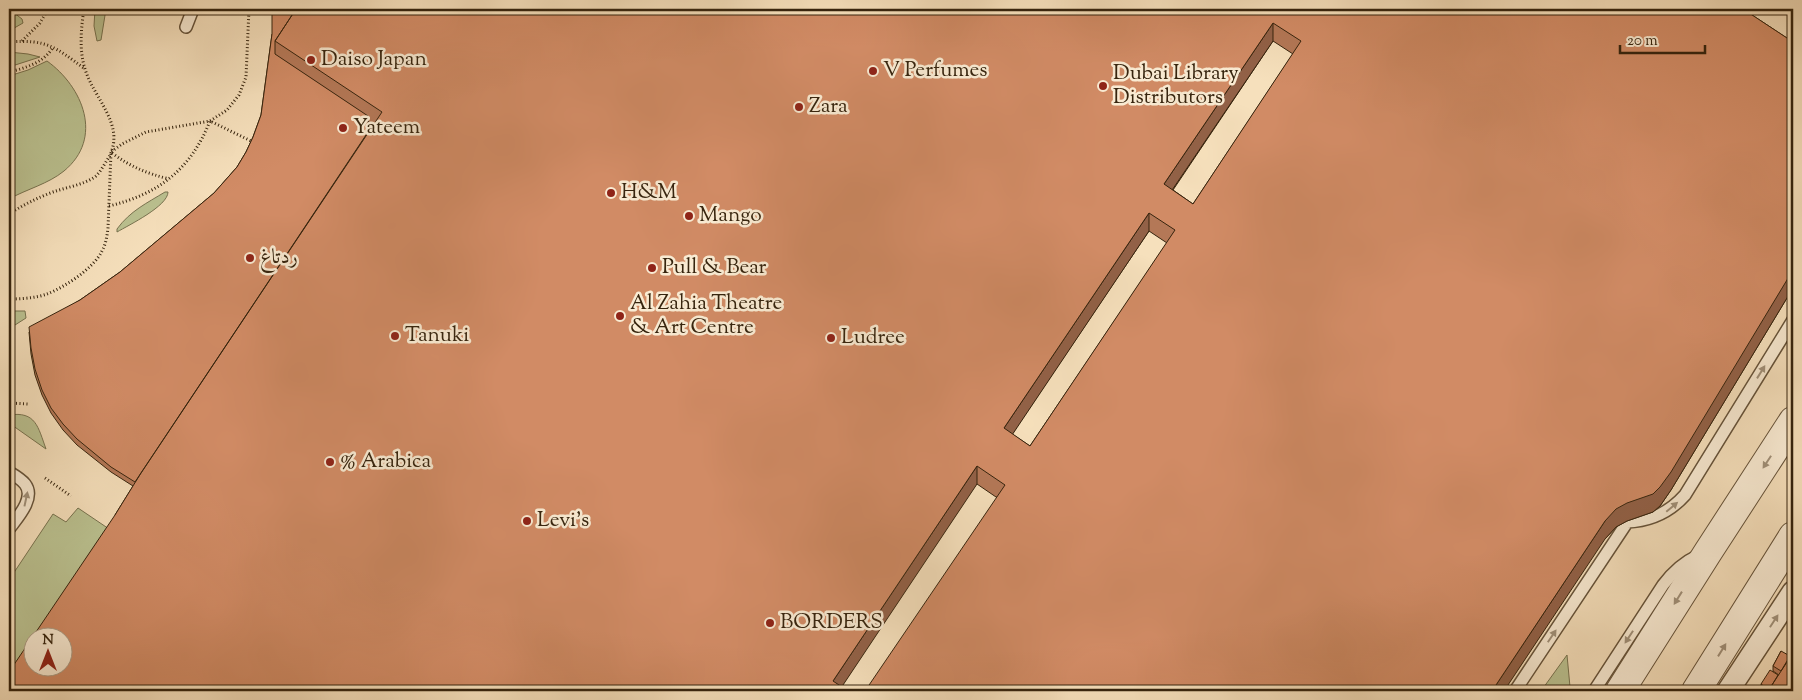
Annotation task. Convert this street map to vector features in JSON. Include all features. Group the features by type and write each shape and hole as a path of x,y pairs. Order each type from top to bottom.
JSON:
{"street":[{"path":"1620,691 1793,421"},
{"path":"1696,691 1793,536"},
{"path":"1728,691 1793,592"}],"lane":[{"path":"186,27 193,9"},
{"path":"1627,522 1641,522 1660,516 1676,505 1685,495 1793,320"},
{"path":"9,472 25,484 28,500 9,529"},
{"path":"1516,691 1642,500"},
{"path":"1594,691 1672,574 1682,564 1708,552"},
{"path":"1553,608 1572,606"},
{"path":"1533,641 1537,658"}],"path":[{"path":"21,42 40,23 48,9"},
{"path":"9,299 46,294 72,280 96,260 102,252 106,241 114,127 85,69 81,37 84,9"},
{"path":"9,214 25,204 95,176 111,152 146,132 210,121 227,110 239,95 246,77 249,9"},
{"path":"9,42 36,42 53,47 85,69"},
{"path":"9,72 43,59 53,47"},
{"path":"210,121 253,142"},
{"path":"109,206 141,196 170,179 194,153 204,138 210,121"},
{"path":"111,152 129,165 149,174 170,179"},
{"path":"9,403 28,404"}],"green space":[{"path":"9,9 22,19 23,23 9,31"},
{"path":"95,9 106,9 101,40 97,41 94,26"},
{"path":"9,52 28,54 40,57 9,67"},
{"path":"47,61 60,72 79,99 84,113 86,129 83,144 76,158 64,171 9,199 9,76"},
{"path":"168,192 166,197 155,209 117,232 117,229 133,212"},
{"path":"9,311 25,311 26,318 15,325 9,326"},
{"path":"18,414 35,422 46,449 9,423 9,415"},
{"path":"78,508 115,533 40,628 22,628 22,661 9,690 9,580 53,514 66,522"},
{"path":"1567,655 1570,687 1567,691 1541,691"}],"building":[{"path":"272,9 296,9 275,41 275,54 368,116 368,132 135,482 111,467 77,439 51,408 35,369 29,327 80,300 120,272 214,193 237,167 253,137 261,115 272,34"},
{"path":"296,9 1743,9 1793,42 1793,270 1671,472 1653,494 1616,509 1605,521 1492,691 865,691 1005,485 977,466 833,681 848,691 9,691 9,672 22,653 22,678 72,678 72,628 39,628 382,112 275,41","holes":["1273,23 1301,41 1193,204 1164,184","1149,213 1175,230 1030,446 1004,428"]},
{"path":"1781,651 1790,656 1781,671 1773,666"},
{"path":"1793,653 1793,691 1768,691"},
{"path":"1770,670 1778,675 1769,690 1761,684"}],"place":[{"name":"Daiso Japan","path":"311,60"},
{"name":"V Perfumes","path":"873,71"},
{"name":"Dubai Library Distributors","path":"1103,86"},
{"name":"Zara","path":"799,107"},
{"name":"Yateem","path":"343,128"},
{"name":"H&M","path":"611,193"},
{"name":"Mango","path":"689,216"},
{"name":"ردتاغ","path":"250,258"},
{"name":"Pull & Bear","path":"652,268"},
{"name":"Al Zahia Theatre & Art Centre","path":"620,316"},
{"name":"Tanuki","path":"395,336"},
{"name":"Ludree","path":"831,338"},
{"name":"% Arabica","path":"330,462"},
{"name":"Levi's","path":"527,521"},
{"name":"BORDERS","path":"770,623"}]}
